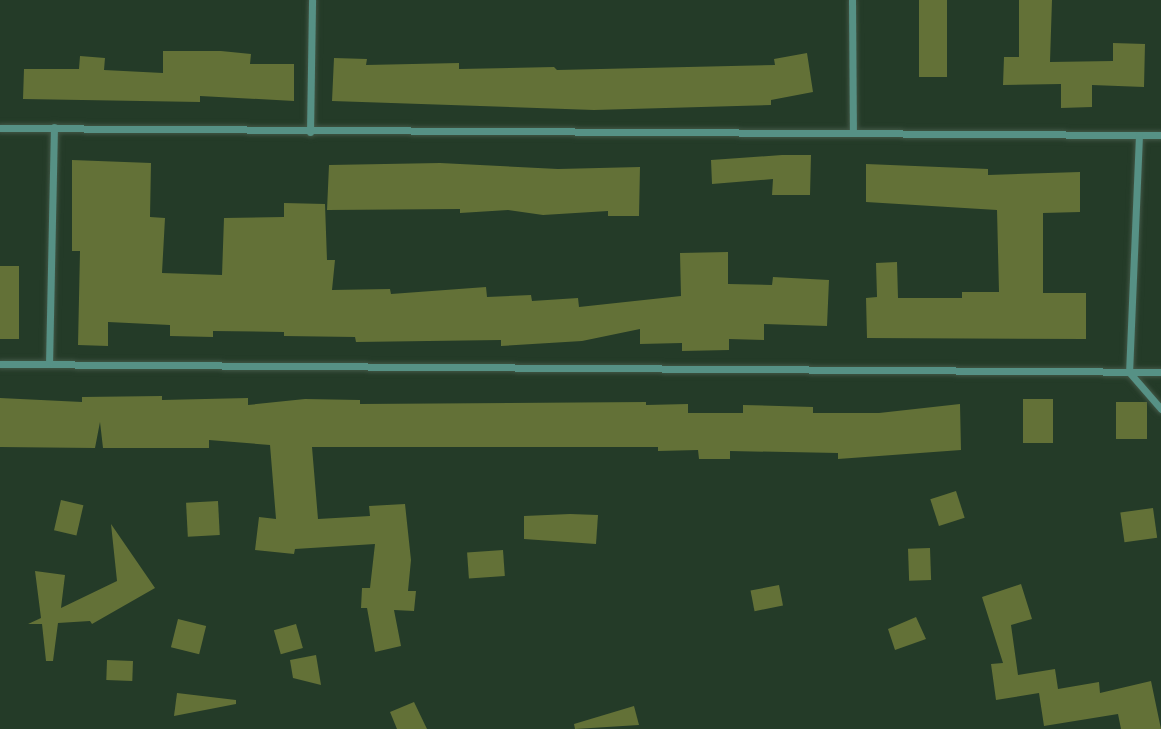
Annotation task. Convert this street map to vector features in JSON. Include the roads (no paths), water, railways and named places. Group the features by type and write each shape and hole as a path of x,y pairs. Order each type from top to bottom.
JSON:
{"street":[{"path":"310,132 312,0"},
{"path":"852,0 853,132"},
{"path":"49,364 54,127"},
{"path":"0,128 310,132 1161,135"},
{"path":"1139,135 1129,372 1161,409"},
{"path":"0,364 1161,372"}]}
